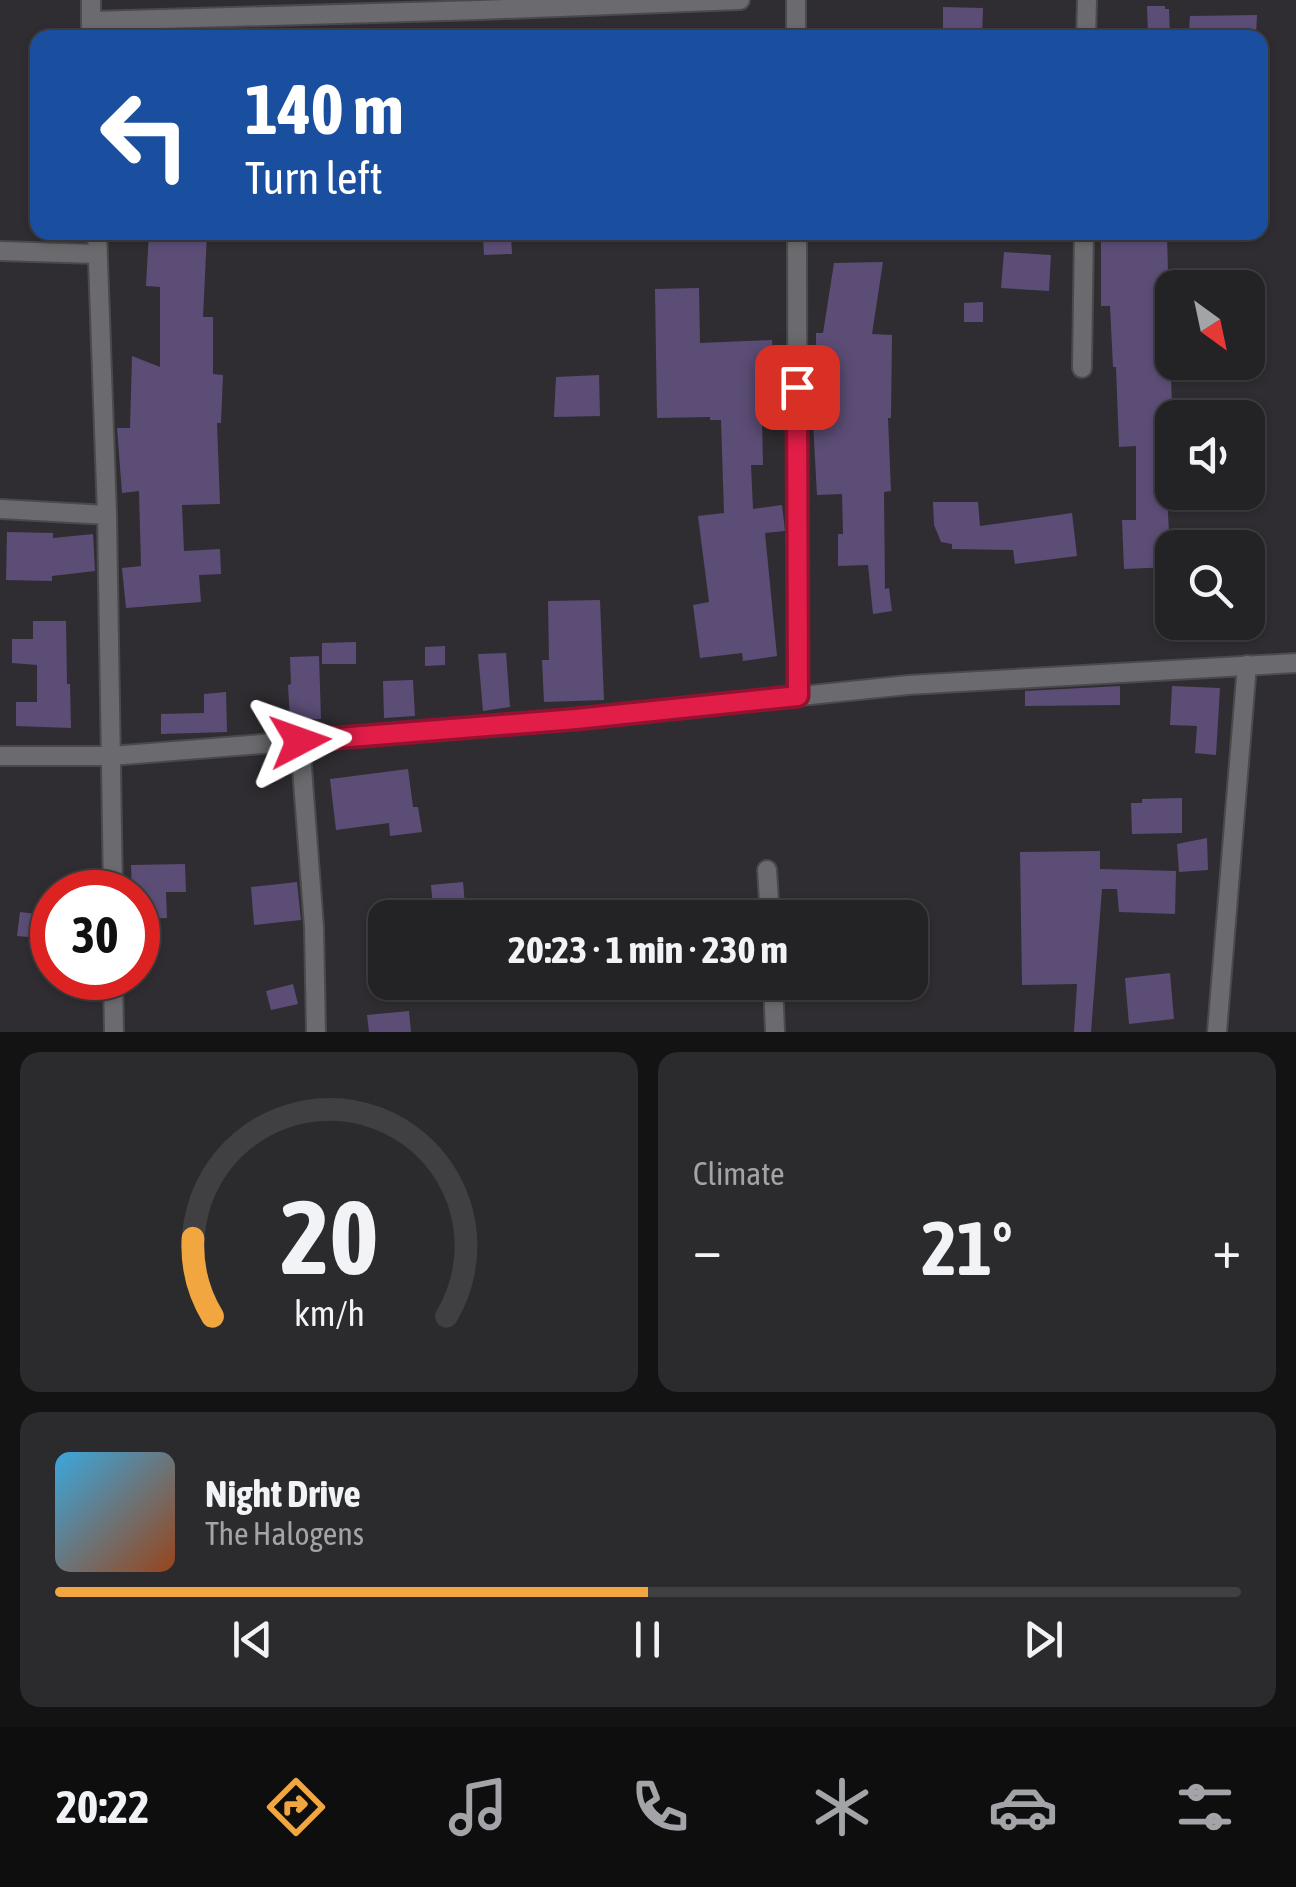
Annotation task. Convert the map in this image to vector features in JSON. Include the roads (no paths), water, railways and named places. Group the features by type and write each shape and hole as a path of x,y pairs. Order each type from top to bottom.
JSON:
{"street":[{"path":"92,0 91,30 345,7 740,0"},
{"path":"796,0 796,30"},
{"path":"1086,0 1086,30"},
{"path":"96,240 107,515 112,870"},
{"path":"796,240 798,696"},
{"path":"1082,368 1084,240"},
{"path":"0,251 97,254"},
{"path":"0,510 107,515"},
{"path":"0,756 112,756 576,719 908,684 1296,663"},
{"path":"1217,1032 1247,665"},
{"path":"300,741 314,928 316,1032"},
{"path":"768,870 769,900"},
{"path":"113,1000 114,1032"},
{"path":"774,1000 775,1032"}]}
